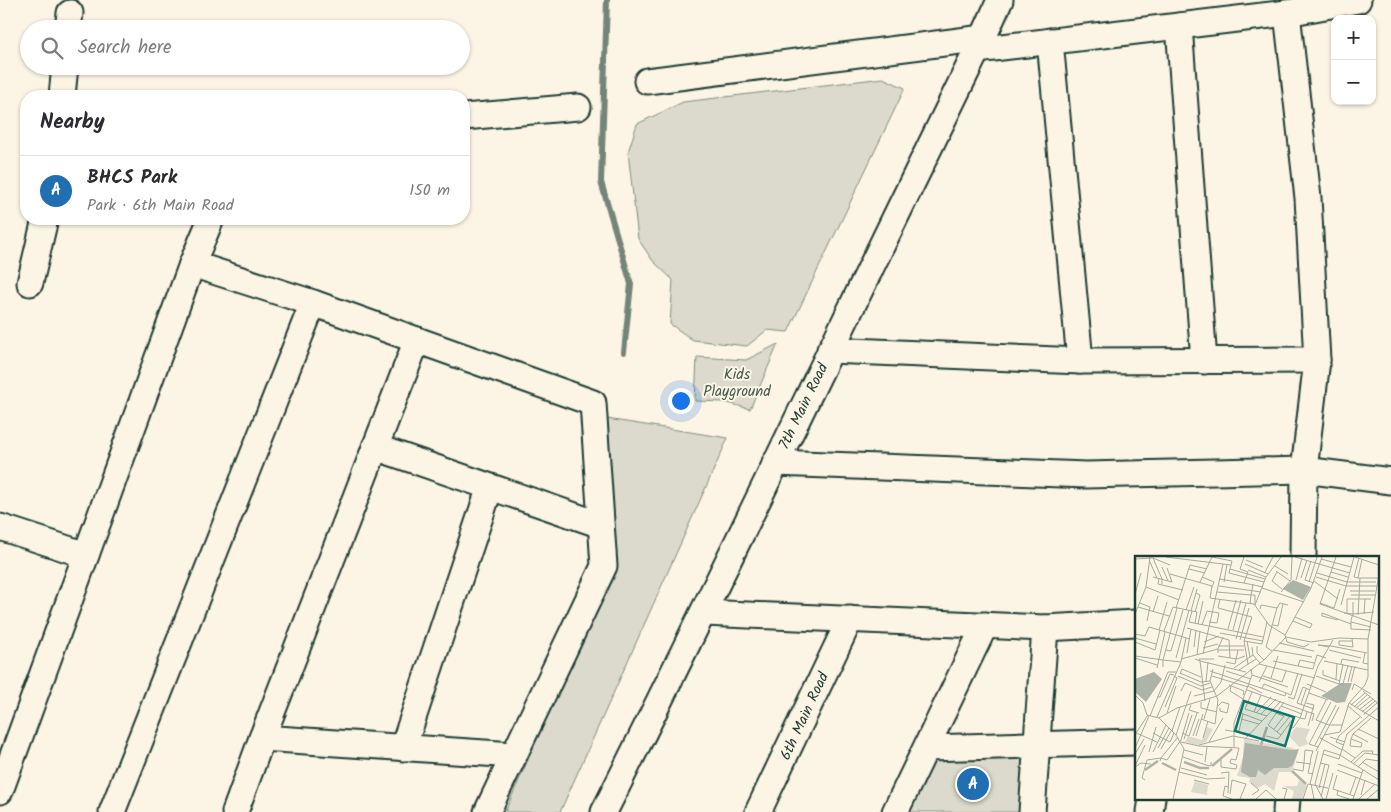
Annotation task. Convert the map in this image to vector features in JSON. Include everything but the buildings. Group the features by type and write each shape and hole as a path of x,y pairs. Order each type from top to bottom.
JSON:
{"street":[{"name":"7th Main Road","path":"604,812 704,613 1000,0"},
{"path":"647,81 980,44 1050,41 1287,13 1358,0"},
{"path":"1287,13 1308,198 1317,360 1304,470 1302,556"},
{"path":"1179,26 1204,361"},
{"path":"1050,41 1080,361"},
{"path":"63,90 64,75"},
{"path":"470,116 578,107"},
{"path":"30,283 44,225"},
{"path":"0,791 192,264 208,225"},
{"path":"192,264 313,303 593,403 604,566 487,812"},
{"path":"112,812 313,303"},
{"path":"235,812 417,340"},
{"path":"830,350 1080,361 1317,360"},
{"path":"375,447 601,525"},
{"path":"775,463 1086,475 1304,470 1391,481"},
{"path":"403,748 490,487"},
{"path":"0,527 86,555"},
{"path":"704,613 1045,628 1135,623"},
{"name":"6th Main Road","path":"758,812 850,619"},
{"path":"895,812 985,625"},
{"path":"1032,812 1045,628"},
{"path":"262,738 514,755"},
{"path":"927,748 1135,742"}],"green space":[{"path":"883,78 905,88 788,332 767,330 747,346 693,340 670,324 673,280 653,261 638,239 628,152 637,124 683,102"},
{"name":"Kids Playground","path":"778,344 750,409 724,402 695,401 697,357 746,360"},
{"path":"607,419 728,438 560,812 505,812 614,564"},
{"path":"1030,753 1025,812 907,812 933,755"}],"waterway":[{"path":"607,0 601,182 631,284 624,352"}],"place":[{"name":"BHCS Park","path":"973,784"}]}
